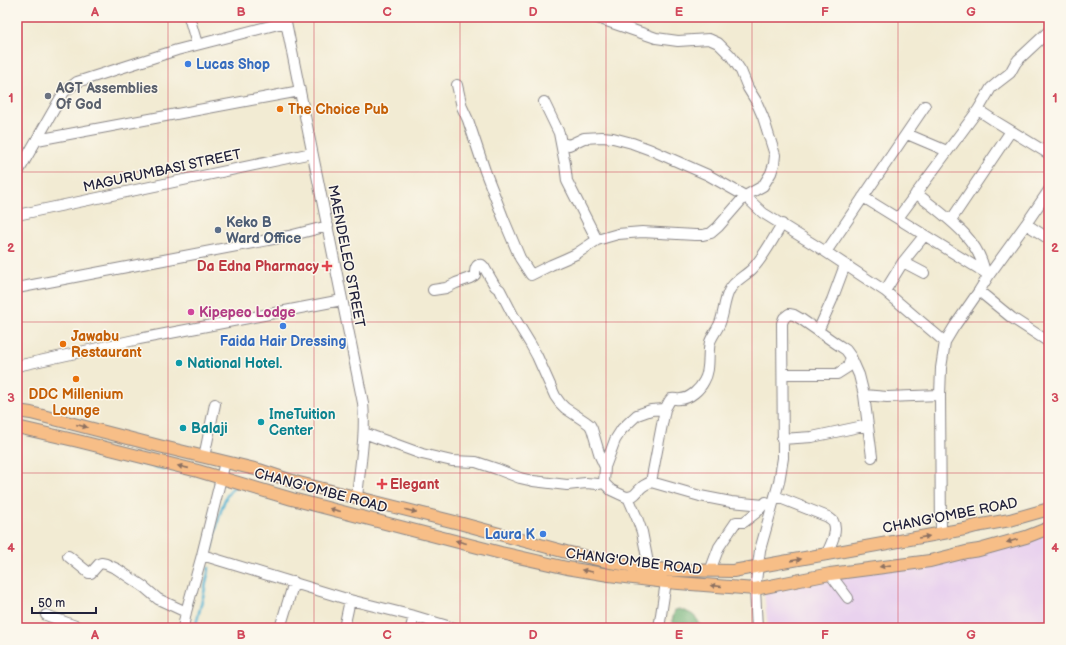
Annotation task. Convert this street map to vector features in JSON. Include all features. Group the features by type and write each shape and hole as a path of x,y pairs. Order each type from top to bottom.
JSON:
{"main road":[{"name":"CHANG'OMBE ROAD","path":"17,411 31,413 259,470 295,482 459,523 566,552 610,562 667,570 733,571 941,534 1010,520 1049,508"},
{"name":"CHANG'OMBE ROAD","path":"17,427 221,477 254,488 501,553 567,568 666,582 755,589 830,574 930,561 979,550 1026,537 1049,528"}],"street":[{"path":"17,174 64,92 77,82 198,44 189,17"},
{"path":"457,85 462,107 504,220 520,258 531,275 576,254 597,240 618,234 642,232 695,236 711,233 745,196 763,186 771,173 774,164 775,155 763,117 741,71 731,56 718,43 709,39 678,41 656,38 621,22 595,17"},
{"name":"MAENDELEO STREET","path":"198,44 286,22 363,403 364,433 357,497"},
{"path":"898,218 978,110 991,88 1010,73 1015,64 1049,31"},
{"path":"37,140 300,91"},
{"path":"544,102 558,128 562,144 567,181 597,240"},
{"path":"826,252 925,106"},
{"path":"978,110 1049,154"},
{"path":"951,220 1011,131"},
{"path":"906,134 947,151"},
{"path":"562,144 569,145 583,138 612,138 632,143 708,175 745,196 763,213 885,291 945,342"},
{"name":"MAGURUMBASI STREET","path":"17,215 312,154"},
{"path":"941,534 940,395 941,368 945,342 979,291 987,274 1026,224 1049,190"},
{"path":"916,194 951,220 976,248 987,274"},
{"path":"863,197 987,274"},
{"path":"651,482 665,409 670,400 673,398 679,400 693,394 705,380 708,371 710,341 720,322 730,288 749,273 767,249 782,224"},
{"path":"1026,224 1049,238"},
{"path":"17,288 289,236 328,226"},
{"path":"885,291 903,262 924,236"},
{"path":"903,262 924,273"},
{"path":"433,290 446,288 470,278 475,275 476,266 478,265 482,265 484,267 495,286 500,290 531,345 555,396 565,408 590,425 605,467"},
{"path":"818,331 832,300 845,265"},
{"path":"979,291 1012,318 1049,342"},
{"path":"17,366 139,339 342,300"},
{"path":"757,628 755,589 757,567 760,550 779,482 783,458 782,323 784,318 789,314 794,315 846,350 851,357 859,375 864,395 872,457"},
{"path":"783,374 837,374 848,367 851,357"},
{"path":"864,395 887,397 940,395"},
{"path":"204,457 215,404"},
{"path":"649,568 642,532 637,518 628,498 611,490 604,483 605,467 615,440 622,430 637,415 652,410 665,409"},
{"path":"782,439 812,437 868,425"},
{"path":"364,433 422,454 452,460 476,462 520,478 533,481 567,485 604,483"},
{"path":"183,628 224,462"},
{"path":"628,498 636,494 642,486 651,482 700,496 731,502 764,505"},
{"path":"710,571 719,547 736,522 744,522 754,515 764,505 779,482"},
{"path":"775,496 828,517 833,522 833,538 826,555"},
{"path":"202,555 350,600 454,628"},
{"path":"68,556 89,573 92,573 101,563 117,569 144,587 158,599 186,612"},
{"path":"830,574 848,598"},
{"path":"280,628 294,582"},
{"path":"659,628 666,582"},
{"path":"344,628 350,600"},
{"path":"46,615 81,628"},
{"path":"411,628 414,616"}],"shaded area":[{"path":"1049,534 1049,628 768,628 764,592"}],"green space":[{"path":"679,609 693,615 702,628 678,628 672,621 675,610"}],"waterway":[{"path":"133,461 163,469"},
{"path":"212,549 223,505 226,497 235,487"},
{"path":"195,628 209,568"}],"place":[{"name":"Lucas Shop","path":"188,64"},
{"name":"AGT Assemblies Of God","path":"48,96"},
{"name":"The Choice Pub","path":"280,109"},
{"name":"Keko B Ward Office","path":"218,230"},
{"name":"Da Edna Pharmacy","path":"327,266"},
{"name":"Kipepeo Lodge","path":"191,312"},
{"name":"Faida Hair Dressing","path":"283,326"},
{"name":"Jawabu Restaurant","path":"63,344"},
{"name":"National Hotel.","path":"179,363"},
{"name":"DDC Millenium Lounge","path":"76,379"},
{"name":"ImeTuition Center","path":"261,422"},
{"name":"Balaji","path":"183,428"},
{"name":"Elegant","path":"382,484"},
{"name":"Laura K","path":"543,534"}]}
